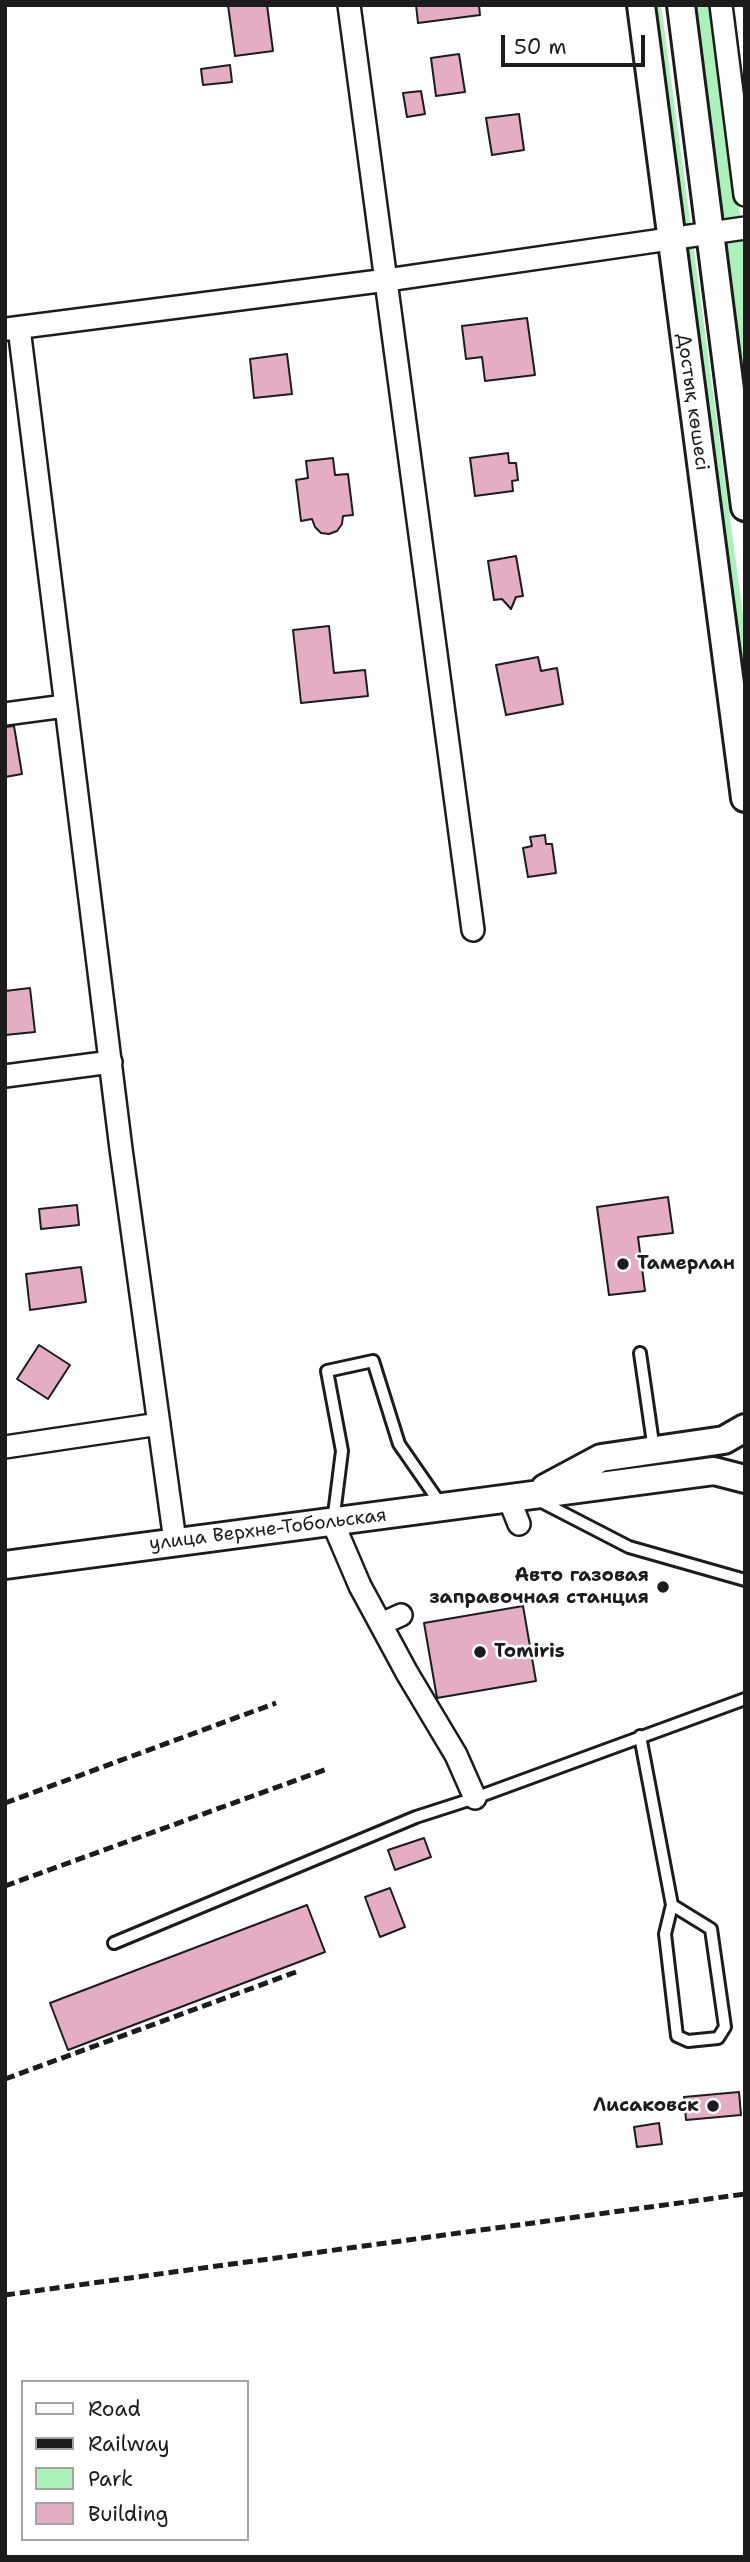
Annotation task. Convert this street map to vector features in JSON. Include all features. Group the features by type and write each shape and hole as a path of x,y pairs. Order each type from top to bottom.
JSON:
{"street":[{"path":"349,5 473,930"},
{"name":"Достық көшесі","path":"641,5 745,798"},
{"name":"Достық көшесі","path":"681,5 745,507"},
{"path":"721,5 745,195"},
{"path":"175,1541 144,1324 65,706 12,329 387,280 745,228"},
{"path":"5,714 65,706"},
{"path":"5,1076 111,1062"},
{"path":"5,1447 159,1424"},
{"name":"улица Верхне-Тобольская","path":"520,1498 601,1458 724,1440 745,1428"},
{"name":"улица Верхне-Тобольская","path":"5,1565 714,1471 745,1479"},
{"path":"519,1524 520,1498"},
{"path":"333,1523 360,1586 456,1755 475,1798"},
{"path":"381,1624 401,1615"}],"lane":[{"path":"640,1353 654,1450"},
{"path":"333,1523 342,1451 327,1371 373,1361 399,1444 443,1508"},
{"path":"520,1498 629,1547 745,1580"},
{"path":"114,1943 416,1817 745,1699"},
{"path":"640,1736 672,1905 664,1934 677,2036 688,2041 718,2038 725,2027 711,1929 672,1905"}],"green space":[{"path":"648,5 661,5 745,630 745,733"},
{"path":"687,5 712,5 745,252 745,424"}],"building":[{"path":"228,5 267,5 273,51 235,56"},
{"path":"416,5 479,5 480,15 418,23"},
{"path":"459,54 465,92 436,96 431,58"},
{"path":"230,65 232,82 203,85 201,69"},
{"path":"421,91 425,114 407,117 403,93"},
{"path":"519,114 524,150 492,155 486,118"},
{"path":"527,318 535,375 485,381 482,357 466,359 462,326"},
{"path":"287,354 292,394 254,398 250,359"},
{"path":"508,453 509,463 516,463 518,480 512,481 513,491 475,496 470,458"},
{"path":"333,458 335,475 348,474 353,515 343,516 337,531 329,534 321,533 312,519 301,521 296,480 308,478 306,461"},
{"path":"516,556 523,596 516,597 511,609 502,599 494,600 488,561"},
{"path":"329,626 334,673 365,670 368,696 301,703 293,630"},
{"path":"538,657 541,671 557,668 563,704 506,715 496,665"},
{"path":"14,726 22,774 5,777 5,727"},
{"path":"545,835 546,844 552,844 556,873 528,877 523,848 532,846 530,837"},
{"path":"30,988 35,1032 5,1035 5,991"},
{"name":"Тамерлан","path":"668,1197 673,1233 638,1237 645,1291 609,1295 597,1207"},
{"path":"77,1205 79,1225 41,1229 39,1209"},
{"path":"81,1267 86,1302 30,1310 26,1274"},
{"path":"39,1345 70,1365 48,1399 17,1379"},
{"name":"Tomiris","path":"523,1606 536,1681 437,1698 424,1623"},
{"path":"424,1838 431,1857 395,1870 388,1850"},
{"path":"390,1888 405,1927 380,1937 365,1897"},
{"path":"307,1905 325,1952 68,2050 50,2003"},
{"name":"Лисаковск","path":"739,2092 741,2115 686,2120 684,2097"},
{"path":"659,2123 662,2144 637,2147 634,2127"}],"railway":[{"path":"5,1803 276,1703"},
{"path":"5,1886 327,1769"},
{"path":"5,2079 296,1972"},
{"path":"5,2295 745,2194"}],"place":[{"name":"Тамерлан","path":"623,1264"},
{"name":"Авто газовая заправочная станция","path":"663,1587"},
{"name":"Tomiris","path":"480,1652"},
{"name":"Лисаковск","path":"713,2106"}]}
